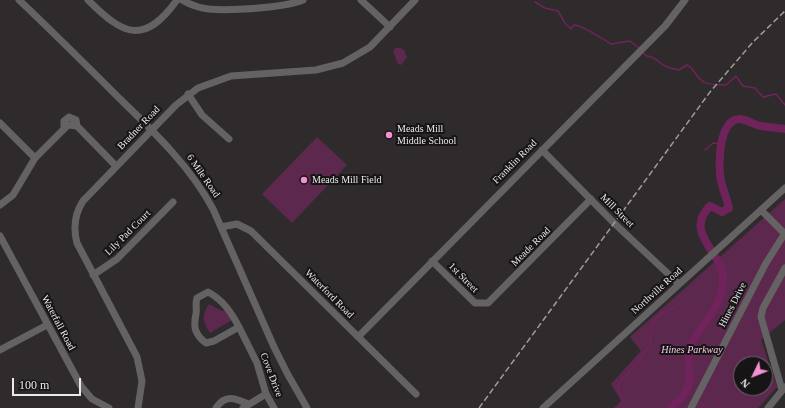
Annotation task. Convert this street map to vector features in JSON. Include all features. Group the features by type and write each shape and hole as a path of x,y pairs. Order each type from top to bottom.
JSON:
{"street":[{"name":"6 Mile Road","path":"19,0 151,130 193,177 207,198 274,347 305,407"},
{"path":"88,0 115,25 126,29 136,30 146,29 159,22 177,0"},
{"path":"182,0 208,9 254,4 281,6 303,0"},
{"path":"361,0 390,27"},
{"name":"Bradner Road","path":"138,408 142,381 139,362 77,243 75,218 83,201 188,94 209,82 231,76 316,70 336,66 351,60 365,51 415,0"},
{"name":"Franklin Road","path":"358,337 640,50 679,9 685,0"},
{"path":"188,94 202,115 229,139"},
{"path":"0,123 36,158"},
{"path":"0,205 13,195 36,158 64,128 70,125 77,126 116,166"},
{"name":"Mill Street","path":"542,150 614,223 679,284"},
{"name":"Northville Road","path":"543,408 785,188"},
{"name":"Meade Road","path":"482,305 493,300 591,199"},
{"name":"Lily Pad Court","path":"93,275 117,259 173,202"},
{"path":"761,210 785,234"},
{"name":"Waterford Road","path":"221,227 234,224 247,228 416,394"},
{"name":"Hines Drive","path":"691,408 766,263 785,234"},
{"name":"Waterfall Road","path":"0,236 84,391 98,403 109,408"},
{"name":"1st Street","path":"432,261 470,300 482,305"},
{"path":"768,408 784,388 761,317 763,308 785,268"},
{"name":"Cove Drive","path":"239,327 214,341 206,343 200,338 193,322 196,312 195,305 197,298 208,292 215,296 230,310 239,327 257,363 266,394 274,408"},
{"path":"0,350 47,325"},
{"path":"216,408 228,398 235,397 246,406 266,394"}],"green space":[{"path":"396,48 404,50 407,57 401,65 398,64 393,51"},
{"name":"Meads Mill Field","path":"317,137 347,165 292,223 262,194"},
{"name":"Hines Parkway","path":"785,199 785,320 761,340 766,356 733,356 733,396 769,396 758,408 614,408 621,401 611,384 641,351 630,337"},
{"path":"209,304 222,311 226,309 232,320 210,333 204,319 205,312"},
{"name":"Hines Parkway","path":"773,375 777,387 773,391"}],"waterway":[{"path":"535,2 545,8 558,11 565,23 571,29 574,25 578,26 611,44 630,41 640,49"},
{"path":"642,52 670,68 679,70 687,65 701,80 709,84 726,85 736,76 743,86 755,88 763,97 776,94 785,105"},
{"path":"670,408 682,397 688,388 688,360 690,348 694,339 714,309 722,291 722,270 702,234 700,225 703,216 710,206 722,212 729,208 720,174 721,145 727,127 733,121 740,119 760,126 785,129"},
{"path":"705,150 713,143 721,144"},
{"path":"624,401 619,392 618,385 647,349 651,340 652,326 655,320 660,314 674,308 680,303"},
{"path":"701,403 707,408"}],"railway":[{"path":"479,408 710,92 753,42 785,11"}],"place":[{"name":"Meads Mill Middle School","path":"389,135"},
{"name":"Meads Mill Field","path":"304,180"}]}
